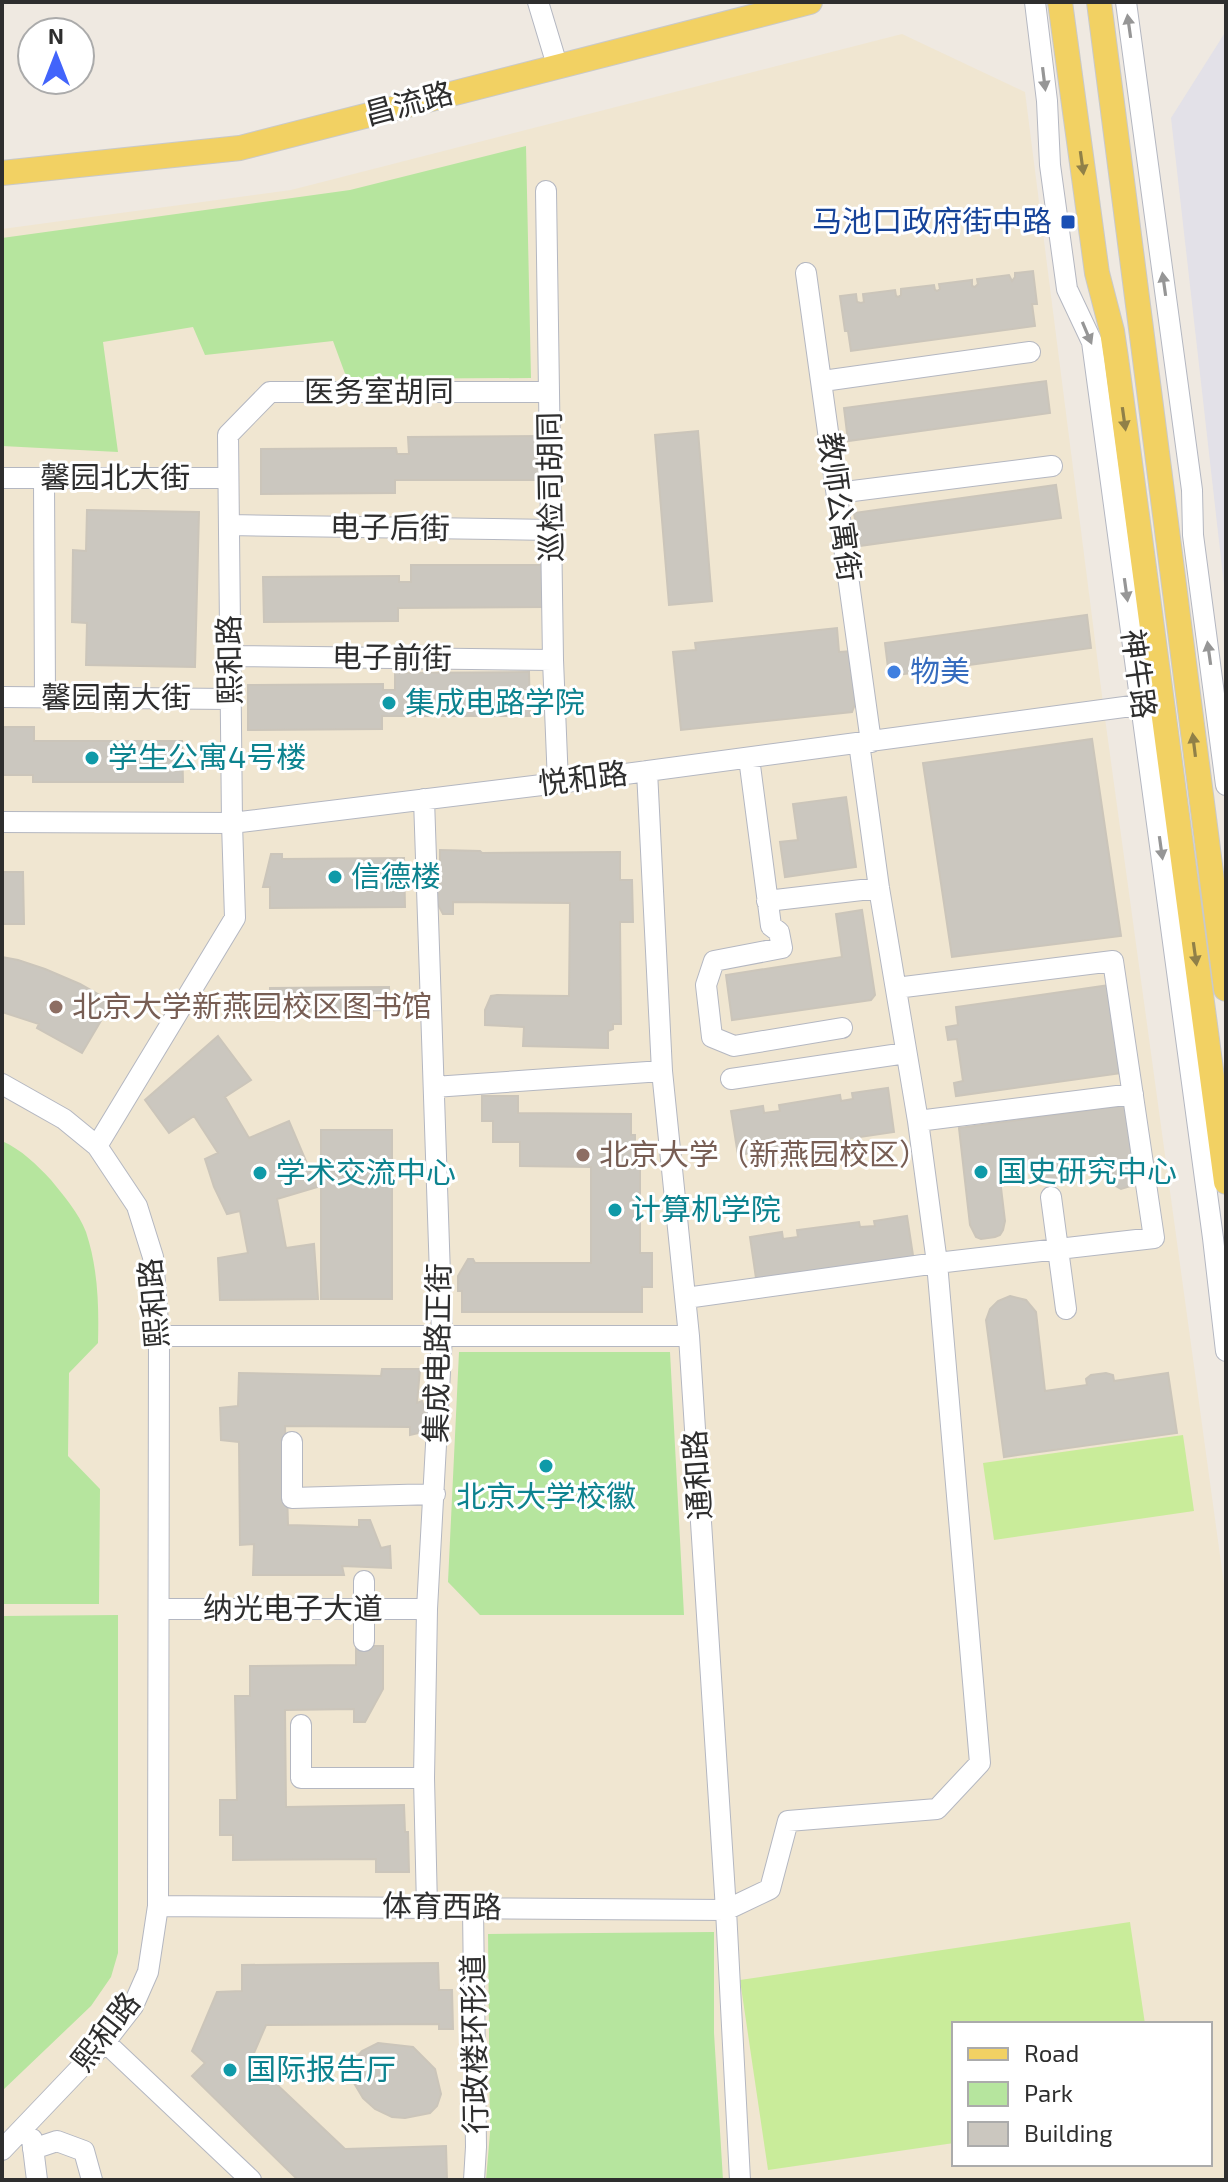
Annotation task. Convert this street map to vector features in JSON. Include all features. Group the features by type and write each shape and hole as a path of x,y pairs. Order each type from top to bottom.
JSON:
{"main road":[{"name":"昌流路","path":"2,173 240,148 810,2"},
{"name":"神牛路","path":"1060,2 1097,273 1116,358 1152,704 1226,1182"},
{"name":"神牛路","path":"1099,2 1226,989"}],"street":[{"path":"538,2 557,65"},
{"name":"神牛路","path":"1035,2 1047,101 1050,165 1067,289 1092,342 1152,704 1226,1351"},
{"path":"1126,2 1192,490 1193,535 1226,785"},
{"name":"巡检司胡同","path":"546,191 553,660 558,783"},
{"name":"教师公寓街","path":"726,1910 770,1889 788,1821 937,1809 980,1763 937,1263 918,1121 879,888 837,493 806,273"},
{"path":"823,381 1030,352"},
{"name":"医务室胡同","path":"228,435 270,392 549,392"},
{"name":"熙和路","path":"2,2150 105,2042 133,2006 148,1972 158,1906 159,1336 153,1257 137,1206 97,1146 235,918 228,435"},
{"path":"837,493 1052,466"},
{"name":"馨园北大街","path":"2,478 228,478"},
{"path":"44,478 45,698"},
{"name":"电子后街","path":"229,525 552,530"},
{"name":"电子前街","path":"230,656 553,660"},
{"name":"馨园南大街","path":"2,697 231,699"},
{"name":"悦和路","path":"2,822 232,823 1152,704"},
{"path":"749,758 771,926 779,932 782,948 714,961 706,985 712,1037 734,1046 842,1028"},
{"name":"通和路","path":"647,771 662,1071 689,1336 740,2180"},
{"name":"集成电路正街","path":"424,799 442,1335 427,1609 424,1778 427,1907"},
{"path":"767,901 879,888"},
{"path":"686,1298 937,1263 1154,1238 1113,961 896,988"},
{"path":"731,1079 906,1053"},
{"path":"434,1087 662,1071"},
{"path":"2,1084 64,1119 97,1146"},
{"path":"918,1121 1133,1094"},
{"path":"1051,1197 1066,1309"},
{"path":"159,1336 689,1336"},
{"path":"292,1442 292,1498 435,1494"},
{"path":"364,1581 364,1641"},
{"name":"纳光电子大道","path":"159,1609 427,1609"},
{"path":"301,1725 301,1778 424,1778"},
{"name":"体育西路","path":"158,1906 726,1910"},
{"name":"行政楼环形道","path":"473,1908 474,2180"},
{"path":"105,2042 251,2180"},
{"path":"29,2123 37,2180"},
{"path":"33,2149 57,2141 84,2151 92,2180"}],"shaded area":[{"path":"1226,31 1226,603 1171,118"},
{"name":"北京大学（新燕园校区）","path":"902,34 1025,92 1104,711 1226,1599 1226,2180 2,2180 2,229 291,190"}],"green space":[{"path":"526,146 531,378 347,379 333,341 205,355 193,327 103,342 118,452 2,446 2,238 350,190"},
{"path":"2,1141 34,1163 66,1198 83,1225 93,1259 98,1301 98,1343 69,1373 68,1456 100,1489 99,1604 2,1604"},
{"path":"459,1352 670,1352 684,1615 480,1615 448,1582"},
{"path":"1183,1435 1194,1511 994,1540 983,1463"},
{"path":"118,1615 118,1953 111,1977 91,2006 2,2091 2,1616"},
{"path":"1130,1922 1145,2022 952,2022 952,2143 768,2170 740,1980"},
{"path":"714,1932 714,2033 723,2180 486,2180 490,2133 488,1934"}],"building":[{"path":"1033,271 1037,304 1032,304 1035,326 851,351 840,296 856,294 857,302 861,303 864,302 863,294 895,290 898,297 901,289 934,285 937,291 939,284 972,280 975,287 977,279 1009,275 1012,281 1015,273"},
{"path":"1046,381 1050,413 848,441 844,408"},
{"path":"698,431 712,601 669,605 655,435"},
{"path":"543,436 543,480 395,480 395,493 261,494 261,449 396,448 397,454 409,454 408,437"},
{"path":"1056,485 1061,518 859,546 854,513"},
{"path":"87,510 199,512 195,667 86,665 87,623 72,622 73,550 86,551"},
{"path":"411,565 545,565 545,607 398,608 398,621 264,622 263,577 399,576 399,582 411,582"},
{"path":"1087,615 1091,648 889,676 885,643"},
{"path":"837,628 839,652 852,651 857,699 852,712 681,730 673,652 696,650 695,643"},
{"name":"集成电路学院","path":"529,672 530,716 382,716 382,729 248,730 248,685 383,684 383,690 395,690 395,673"},
{"name":"学生公寓4号楼","path":"2,727 34,727 34,741 182,741 183,782 33,782 33,775 2,775"},
{"path":"1092,739 1121,936 952,957 923,763"},
{"path":"846,797 856,867 785,877 780,842 798,840 793,804"},
{"path":"440,850 482,853 620,852 620,880 632,880 633,922 620,922 621,1024 613,1024 613,1029 608,1031 608,1048 523,1046 524,1027 485,1025 485,1010 491,996 569,996 570,903 453,902 453,914 443,914 437,903"},
{"name":"信德楼","path":"271,854 282,854 282,859 404,858 405,907 270,908 270,887 263,887"},
{"name":"北京大学新燕园校区图书馆","path":"2,872 23,872 24,924 2,924"},
{"path":"862,910 875,995 871,1000 732,1020 726,975 842,957 836,914"},
{"name":"北京大学新燕园校区图书馆","path":"2,957 45,969 112,1002 82,1053 37,1028 39,1024 2,1012"},
{"path":"1110,985 1122,1073 956,1096 954,1083 963,1081 957,1039 948,1040 946,1027 958,1025 956,1007"},
{"path":"389,987 390,1010 270,1012 270,988"},
{"name":"学术交流中心","path":"218,1036 251,1080 225,1097 249,1138 289,1121 317,1187 277,1199 286,1248 314,1244 318,1299 220,1300 218,1258 248,1253 240,1211 227,1214 205,1159 218,1153 194,1116 169,1133 145,1100"},
{"path":"888,1088 894,1132 738,1155 731,1111 763,1106 764,1113 780,1111 779,1105 840,1095 841,1101 853,1099 852,1093"},
{"name":"计算机学院","path":"482,1096 518,1096 518,1113 631,1114 631,1135 635,1135 635,1145 640,1145 640,1253 652,1253 652,1287 642,1287 642,1312 462,1312 458,1276 468,1259 473,1259 475,1263 591,1263 591,1167 520,1166 520,1142 493,1142 493,1121 482,1121"},
{"name":"国史研究中心","path":"1127,1105 1135,1180 1131,1186 1121,1189 1107,1181 1102,1158 1064,1163 1066,1179 1042,1183 1039,1166 999,1171 1005,1221 1003,1230 995,1237 976,1237 970,1225 959,1128"},
{"name":"学术交流中心","path":"321,1130 392,1130 392,1299 321,1299"},
{"name":"计算机学院","path":"907,1216 914,1262 757,1285 750,1237 782,1232 783,1239 798,1237 797,1230 859,1222 860,1227 875,1226 874,1221"},
{"path":"1010,1296 1026,1300 1036,1312 1045,1391 1087,1385 1086,1379 1091,1375 1106,1373 1113,1375 1114,1381 1168,1373 1177,1433 1004,1457 986,1320 990,1309 998,1301"},
{"path":"382,1369 420,1369 417,1403 422,1401 426,1412 419,1433 410,1435 410,1427 285,1426 288,1525 359,1527 359,1520 370,1520 381,1548 390,1546 391,1568 342,1566 344,1575 253,1575 254,1544 240,1545 239,1442 221,1440 220,1408 238,1406 239,1373 381,1376"},
{"path":"356,1646 383,1646 383,1689 365,1722 354,1722 354,1709 285,1710 286,1807 404,1805 409,1872 376,1872 376,1859 233,1860 233,1835 220,1835 220,1800 237,1800 235,1696 250,1696 250,1666 356,1665"},
{"name":"国际报告厅","path":"438,1963 439,1990 452,1990 453,2029 439,2029 439,2024 266,2025 251,2060 345,2149 446,2146 447,2180 298,2180 192,2076 205,2063 192,2051 217,1992 242,1991 242,1965"},
{"name":"国际报告厅","path":"378,2043 413,2047 435,2069 441,2094 437,2106 430,2113 392,2117 375,2109 363,2098 351,2078 354,2060 362,2051"}],"place":[{"name":"马池口政府街中路","path":"1068,222"},
{"name":"物美","path":"894,672"},
{"name":"集成电路学院","path":"389,703"},
{"name":"学生公寓4号楼","path":"92,758"},
{"name":"信德楼","path":"335,877"},
{"name":"北京大学新燕园校区图书馆","path":"56,1007"},
{"name":"北京大学（新燕园校区）","path":"583,1155"},
{"name":"国史研究中心","path":"981,1172"},
{"name":"学术交流中心","path":"260,1173"},
{"name":"计算机学院","path":"615,1210"},
{"name":"北京大学校徽","path":"546,1466"},
{"name":"国际报告厅","path":"230,2070"}]}
